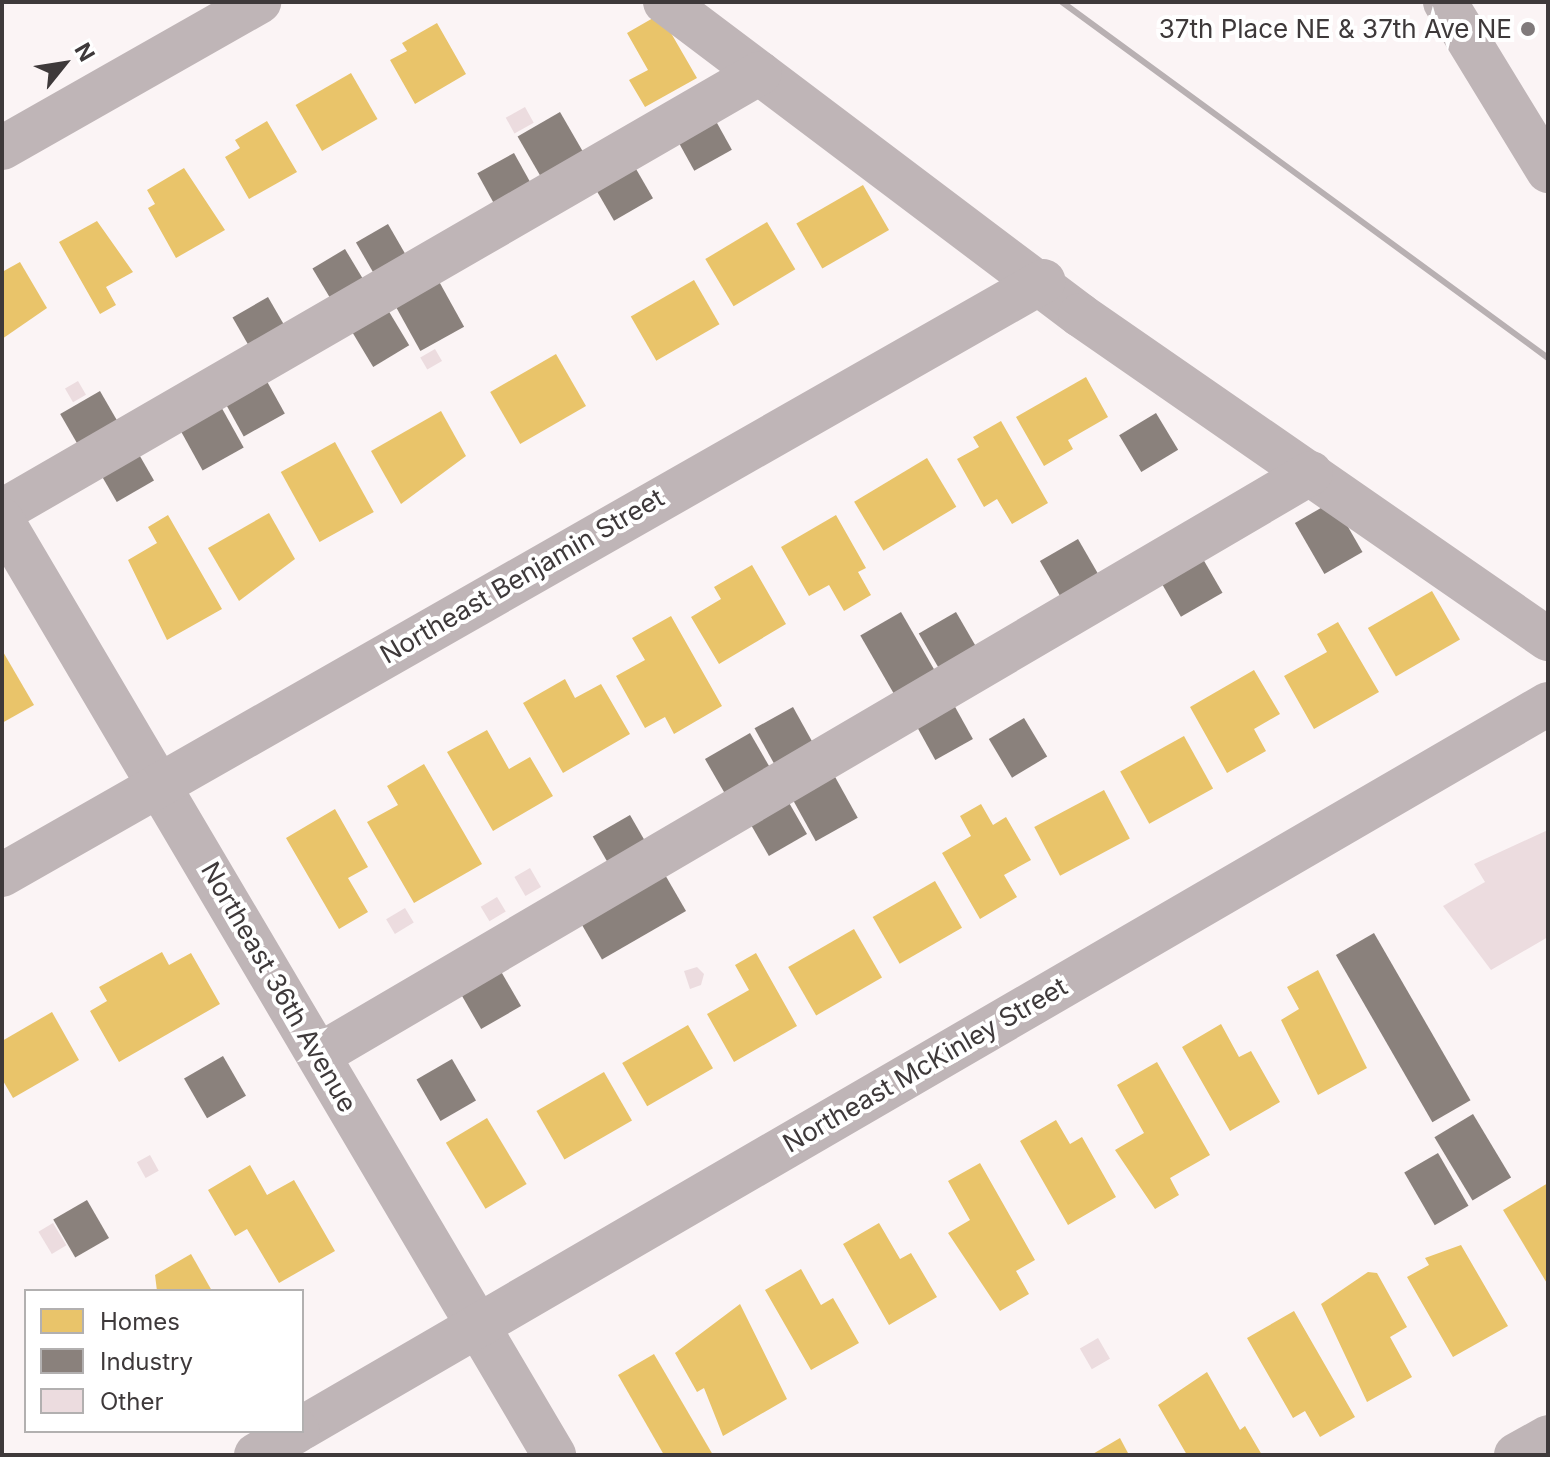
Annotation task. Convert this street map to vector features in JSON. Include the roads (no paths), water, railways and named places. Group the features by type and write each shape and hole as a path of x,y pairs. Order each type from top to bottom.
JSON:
{"street":[{"path":"2,148 259,2"},
{"path":"665,2 1044,281 1080,315 1548,639"},
{"path":"1445,2 1548,171"},
{"path":"2,511 760,73"},
{"name":"Northeast Benjamin Street","path":"2,875 158,783 1044,281"},
{"path":"319,1055 1311,473"},
{"name":"Northeast 36th Avenue","path":"2,520 554,1455"},
{"name":"Northeast McKinley Street","path":"304,1427 1548,704"},
{"path":"256,1455 294,1433"},
{"path":"1516,1455 1548,1437"}],"railway":[{"path":"1062,2 1548,358"}],"place":[{"name":"37th Place NE & 37th Ave NE","path":"1528,29"}]}
